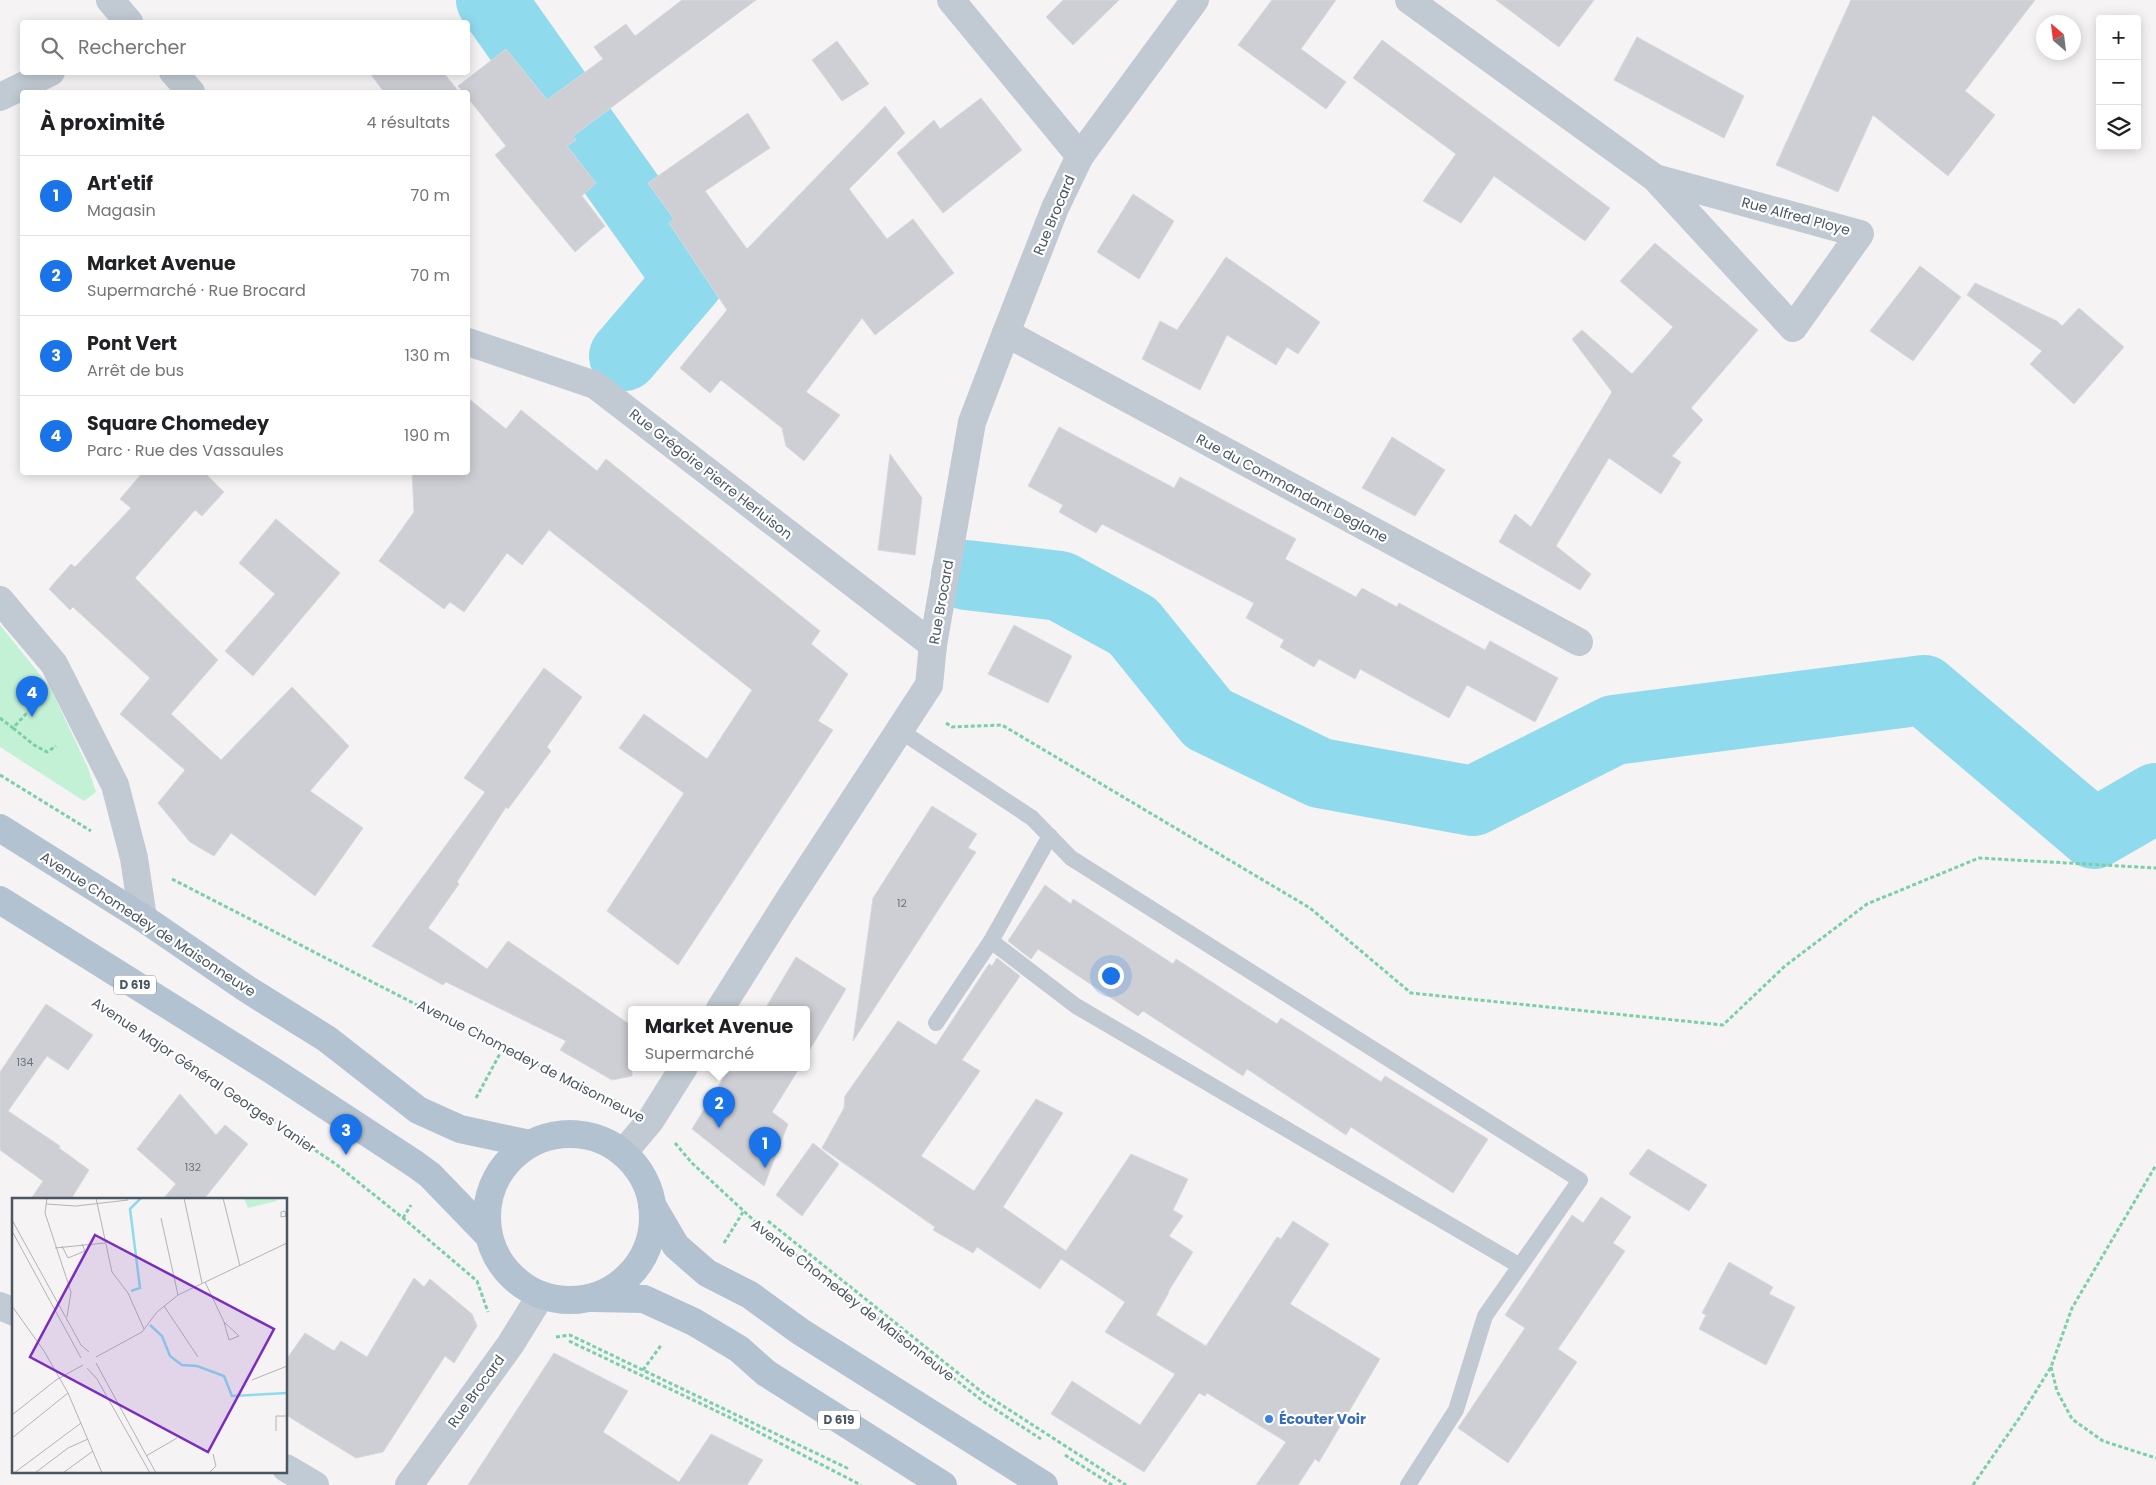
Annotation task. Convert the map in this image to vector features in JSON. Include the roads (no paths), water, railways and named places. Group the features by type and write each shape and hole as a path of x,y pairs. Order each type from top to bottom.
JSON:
{"main road":[{"name":"Avenue Chomedey de Maisonneuve","path":"0,828 143,918 247,989 327,1039 418,1110 460,1129 530,1144"},
{"name":"D 619","path":"0,900 270,1069 415,1164 430,1175 488,1236"},
{"path":"578,1134 602,1140 623,1153 647,1185 652,1205 652,1230 645,1253 631,1273 612,1289 589,1298 565,1300 542,1295 517,1282 499,1261 488,1236 486,1217 488,1200 494,1183 503,1167 515,1154 530,1144 553,1136 578,1134"},
{"path":"652,1205 676,1246 707,1273 750,1296 801,1332 1044,1485"},
{"name":"D 619","path":"589,1298 644,1299 694,1322 739,1349 766,1373 943,1485"}],"street":[{"path":"110,0 127,20"},
{"path":"951,0 1080,156"},
{"name":"Rue Brocard","path":"722,1006 929,685 933,645 972,422 1006,333 1055,208 1080,156 1195,0"},
{"name":"Rue Alfred Ploye","path":"1409,0 1655,178 1793,328 1860,234 1655,178"},
{"path":"0,97 45,75"},
{"path":"176,75 189,90"},
{"name":"Rue du Commandant Deglane","path":"1006,333 1579,642"},
{"name":"Rue Grégoire Pierre Herluison","path":"470,343 595,385 933,645"},
{"path":"0,600 54,664 115,785 134,858 143,918"},
{"path":"623,1153 650,1121 681,1071"},
{"name":"Rue Brocard","path":"409,1485 510,1345 542,1295"},
{"path":"0,1306 12,1311"},
{"path":"288,1469 315,1485"}],"lane":[{"path":"899,730 1032,818 1071,858 1580,1180 1485,1316 1456,1410 1408,1485"},
{"path":"936,1023 991,941 1050,836"},
{"path":"991,941 1076,1006 1520,1266"}],"waterway":[{"path":"491,0 689,280 624,356"},
{"path":"966,575 1060,586 1133,626 1208,719 1320,773 1473,801 1614,730 1924,690 2094,834 2156,798"}],"place":[{"name":"Square Chomedey","path":"32,717"},
{"name":"Market Avenue","path":"719,1128"},
{"name":"Pont Vert","path":"346,1155"},
{"name":"Art'etif","path":"765,1168"},
{"name":"Écouter Voir","path":"1269,1419"}]}
